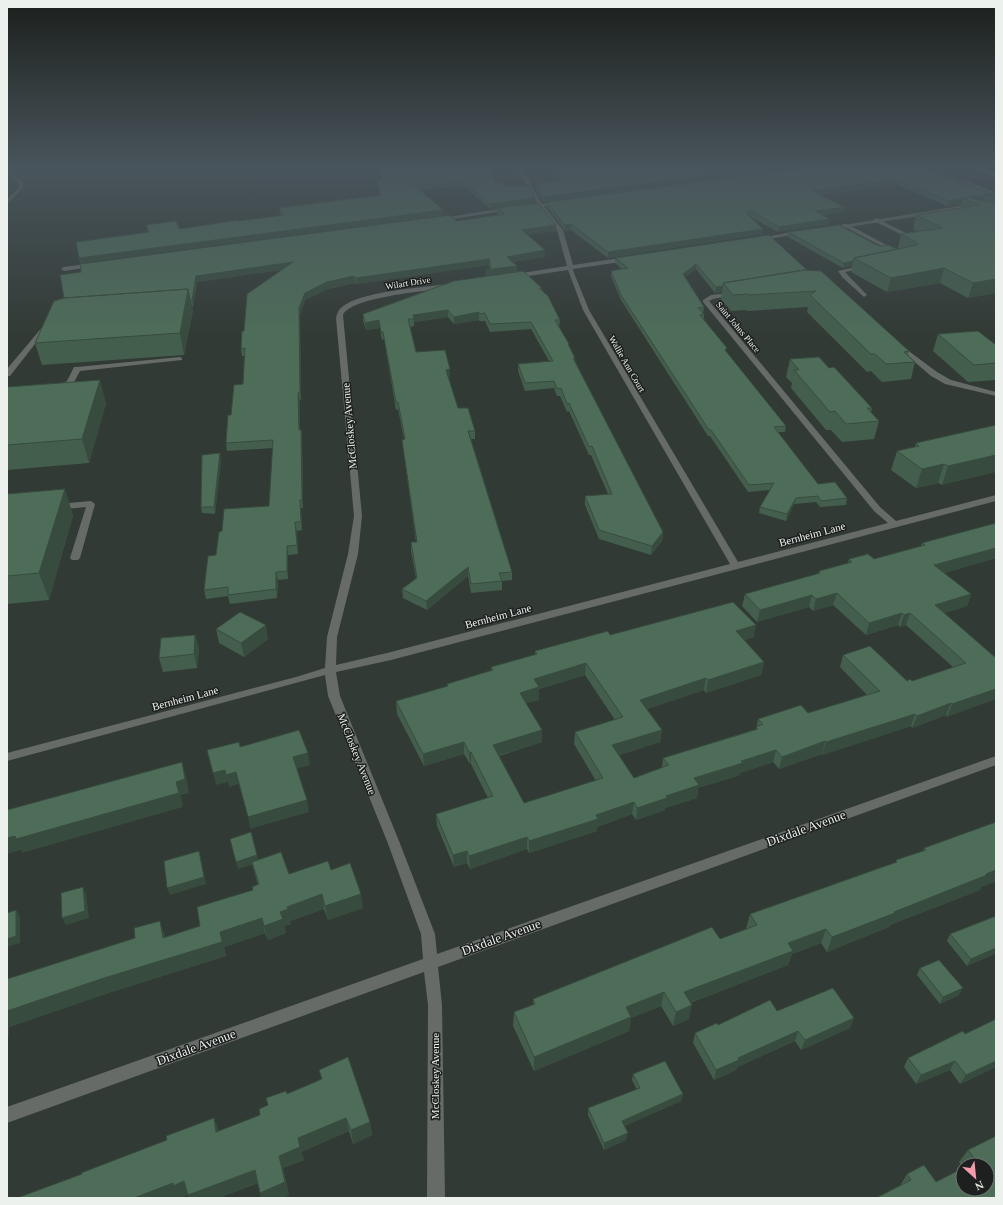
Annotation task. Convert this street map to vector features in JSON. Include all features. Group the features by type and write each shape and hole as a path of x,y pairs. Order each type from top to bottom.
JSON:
{"street":[{"name":"Wallie Ann Court","path":"555,223 560,230 570,267 586,310 719,540 735,565"},
{"path":"822,229 856,223"},
{"path":"882,223 922,243"},
{"path":"845,225 904,255"},
{"path":"751,240 806,231"},
{"path":"507,277 633,258"},
{"path":"64,269 103,264"},
{"path":"864,295 844,276 841,271 872,265"},
{"name":"Wilart Drive","path":"346,307 364,300 453,286"},
{"name":"Saint Johns Place","path":"741,292 711,297 704,301 877,509 894,524"},
{"name":"McCloskey Avenue","path":"346,307 342,310 339,318 358,516 353,554 332,637 330,670 334,696 393,841 428,934 432,962 435,1006 436,1198"},
{"path":"7,374 49,322"},
{"path":"892,339 934,374 948,382 996,394"},
{"path":"51,391 70,382 77,369 180,359"},
{"name":"Bernheim Lane","path":"7,757 298,680 330,670 390,656 996,498"},
{"path":"45,507 91,504 75,558"},
{"name":"Dixdale Avenue","path":"7,1115 996,760"}],"building":[{"path":"159,223 177,223 180,229 217,223 343,223 79,258 76,242 149,232 146,225"},
{"path":"388,223 555,223 556,225 522,230 545,250 507,257 517,266 485,270 491,268 489,259 356,278 354,276 327,282 305,293 299,308 300,393 298,393 299,430 301,429 302,500 300,500 301,522 295,522 297,545 287,546 287,571 276,572 276,589 228,595 228,587 204,590 208,556 216,555 219,532 222,531 224,509 269,506 273,440 226,443 228,415 231,415 234,385 243,384 245,348 241,349 247,294 293,262 196,276 192,300 190,299 188,289 64,298 60,275 81,272 80,264"},
{"path":"564,223 757,223 763,229 608,252 571,224 565,225"},
{"path":"773,223 803,223 779,227"},
{"path":"933,223 996,223 996,279 973,283 944,268 891,278 854,258 917,245 918,244 916,242 901,234 943,228"},
{"path":"839,225 879,246 888,245 897,249 854,258 853,261 844,263 788,232"},
{"path":"769,235 807,270 723,283 723,286 716,287 696,264 683,274 704,307 698,308 704,314 700,315 727,348 725,350 786,426 774,427 818,484 835,482 847,498 821,501 818,496 796,498 787,514 760,507 774,483 749,485 711,430 709,430 621,295 611,271 628,268 615,258"},
{"path":"804,270 821,271 909,351 904,352 915,362 886,364 875,354 871,354 810,295 816,291 733,295 723,283"},
{"path":"523,271 542,288 539,288 548,296 560,320 555,320 569,344 575,358 573,358 663,532 652,546 599,530 585,496 612,494 592,446 589,447 569,403 567,404 561,388 557,389 554,381 525,383 518,364 553,361 531,322 490,324 485,313 479,314 479,312 454,317 448,310 413,315 414,319 408,319 416,352 445,350 450,369 446,370 458,408 468,408 475,431 468,431 512,572 499,573 502,581 471,584 468,567 426,601 402,589 417,578 411,542 417,542 402,440 405,439 398,402 396,402 383,332 381,332 379,320 365,323 363,314 454,281"},
{"path":"188,289 180,333 35,343 54,301 64,298"},
{"path":"978,331 996,345 996,363 974,365 938,334"},
{"path":"819,357 829,368 834,367 872,408 867,408 879,421 846,424 835,411 830,412 794,370 799,370 790,359"},
{"path":"100,380 82,439 7,445 7,387"},
{"path":"996,425 996,455 948,466 944,464 922,469 897,451 919,446 916,443"},
{"path":"220,453 214,507 201,507 202,455"},
{"path":"65,489 39,573 7,576 7,494"},
{"path":"996,523 996,548 934,565 971,594 935,605 996,658 996,689 952,704 951,703 917,716 915,714 826,742 825,741 782,757 776,750 741,761 743,763 694,778 699,785 637,808 634,802 596,815 598,819 529,841 527,837 469,856 467,851 453,855 436,814 493,796 471,752 469,752 464,742 423,754 396,701 448,686 447,684 493,670 491,667 537,654 535,651 608,631 610,635 733,602 756,625 736,631 764,662 708,680 706,678 640,700 662,730 612,745 634,778 669,765 663,758 758,729 756,727 763,724 758,719 801,705 808,713 880,691 843,655 870,646 907,681 910,679 912,681 966,663 910,613 904,615 902,613 869,623 837,593 816,599 812,595 760,610 745,594 820,573 819,571 852,562 849,559 868,554 874,559 925,545 922,543","holes":["586,663 623,717 575,732 603,778 524,803 493,745 542,730 520,693 539,687 534,679"]},
{"path":"240,612 266,625 241,643 216,629"},
{"path":"195,635 194,654 159,658 161,638"},
{"path":"299,730 308,753 293,757 307,800 248,817 236,772 226,775 225,770 213,773 207,750 239,742 240,747"},
{"path":"182,762 185,779 176,782 179,793 16,839 15,836 7,838 7,810"},
{"path":"996,822 996,870 986,874 987,875 832,937 826,929 788,943 793,951 684,992 692,1005 676,1012 664,992 626,1007 631,1017 534,1057 514,1012 535,1004 533,999 712,927 720,939 757,925 750,914 897,862 896,860 926,850 924,848"},
{"path":"251,832 257,855 236,862 230,839"},
{"path":"199,851 204,877 167,888 164,861"},
{"path":"281,852 289,874 328,861 331,870 350,863 361,894 325,906 322,894 287,907 288,909 280,912 283,919 264,926 262,918 220,932 222,942 101,979 7,1011 7,979 135,938 134,928 160,921 163,938 200,926 197,907 253,890 252,887 259,884 252,862"},
{"path":"83,887 85,911 62,918 61,893"},
{"path":"16,910 16,936 7,939 7,913"},
{"path":"996,916 996,948 971,959 950,934"},
{"path":"939,960 963,988 943,997 920,968"},
{"path":"833,988 854,1018 805,1040 798,1031 738,1058 739,1060 716,1070 695,1033 717,1023 718,1025 770,1000 777,1011"},
{"path":"996,1019 996,1061 966,1075 955,1061 921,1075 908,1058 963,1031 965,1034"},
{"path":"348,1057 370,1122 351,1130 346,1118 298,1138 300,1147 279,1156 285,1182 260,1193 255,1170 188,1195 184,1181 173,1186 173,1183 134,1198 17,1198 167,1140 166,1136 214,1118 216,1132 260,1115 259,1109 268,1105 266,1098 286,1091 287,1094 322,1079 319,1070"},
{"path":"665,1061 683,1094 622,1121 628,1133 604,1143 588,1108 640,1088 633,1074"},
{"path":"996,1136 996,1198 876,1198 911,1180 907,1174 924,1165 936,1182 955,1172 955,1197 995,1197 995,1157 973,1157 968,1150"}]}
